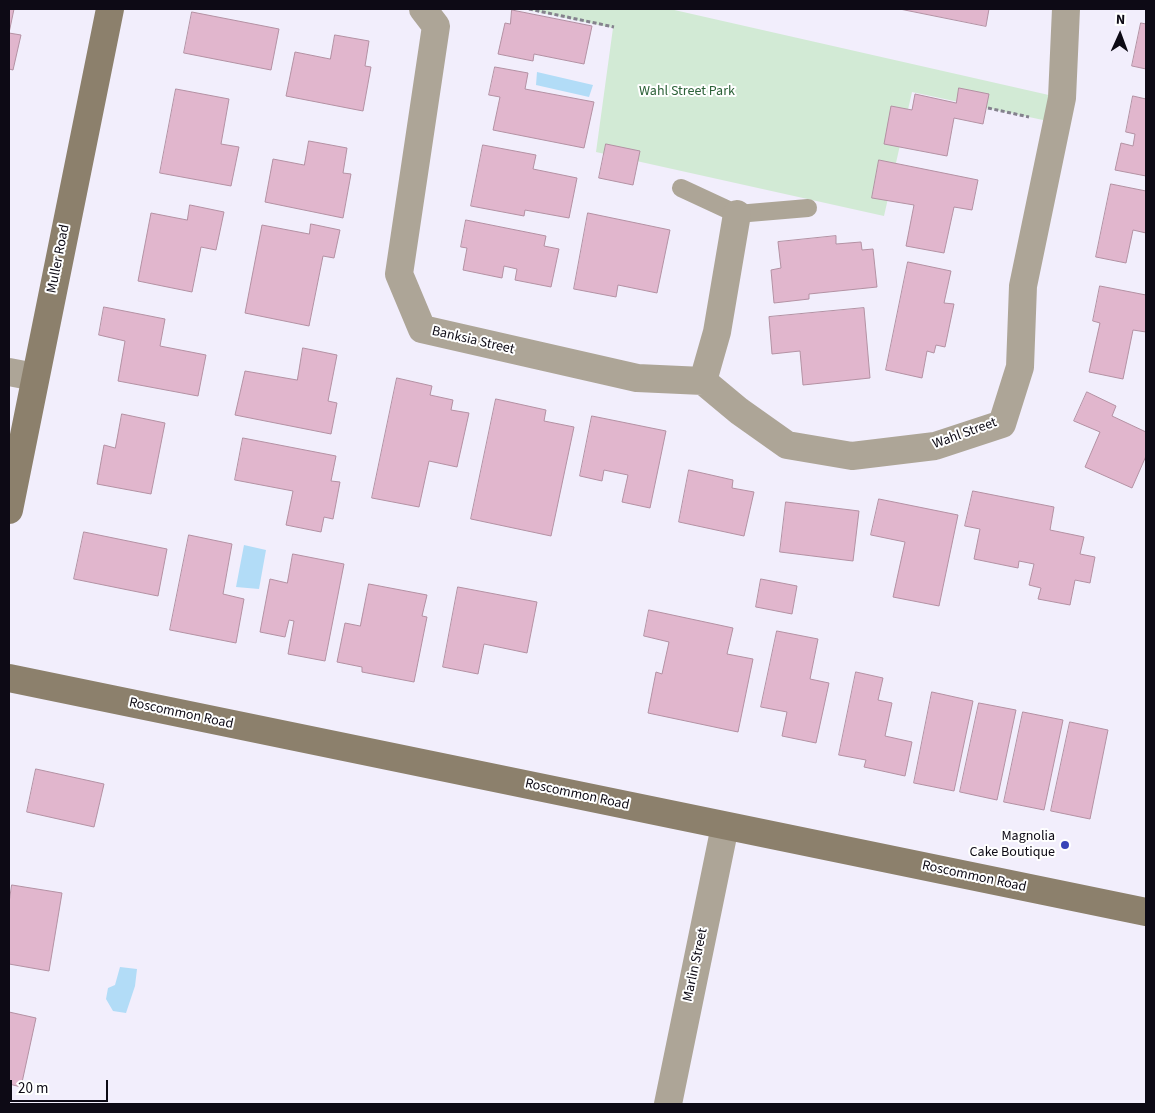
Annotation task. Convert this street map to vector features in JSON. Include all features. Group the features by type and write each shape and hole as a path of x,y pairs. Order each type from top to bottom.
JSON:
{"street":[{"name":"Muller Road","path":"9,510 110,9"},
{"name":"Banksia Street","path":"423,9 436,26 399,274 422,329 637,378 703,381"},
{"name":"Wahl Street","path":"703,381 739,411 787,445 852,456 935,446 1002,424 1020,367 1023,286 1062,98 1066,9"},
{"path":"703,381 717,332 738,214"},
{"path":"9,372 35,377"},
{"name":"Roscommon Road","path":"9,678 1146,912"},
{"name":"Marlin Street","path":"668,1104 725,826"}],"lane":[{"path":"681,188 738,214 808,208"}],"path":[{"path":"529,9 614,27"},
{"path":"988,108 1057,123"}],"green space":[{"name":"Wahl Street Park","path":"524,9 670,9 1062,98 1057,123 912,92 884,216 596,152 613,28"}],"water":[{"path":"537,72 593,85 589,97 536,85"},
{"path":"244,545 266,550 259,589 236,587"},
{"path":"120,967 137,969 135,986 126,1013 113,1011 106,999 108,988 115,985"}],"building":[{"path":"9,9 14,9 9,33"},
{"path":"900,9 989,9 986,26"},
{"path":"512,10 592,26 584,64 534,54 533,61 498,54 505,23 510,24"},
{"path":"192,12 279,29 271,70 184,53"},
{"path":"1141,23 1146,24 1146,69 1132,66"},
{"path":"9,33 21,35 13,70 9,69"},
{"path":"335,35 369,41 365,66 371,67 363,111 286,96 295,52 330,59"},
{"path":"495,67 528,73 525,89 594,102 584,148 493,130 500,97 489,95"},
{"path":"959,88 989,94 983,124 954,118 947,156 884,144 891,106 912,110 915,94 956,103"},
{"path":"176,89 229,99 221,144 239,147 231,186 160,173"},
{"path":"1133,96 1146,99 1146,176 1115,170 1121,143 1133,146 1135,134 1126,132"},
{"path":"309,141 347,148 343,173 351,174 343,218 265,202 273,159 304,165"},
{"path":"606,144 640,151 633,185 599,178"},
{"path":"483,145 536,155 533,169 577,178 569,218 525,210 524,216 471,206"},
{"path":"879,160 978,180 972,210 954,207 944,253 906,246 914,205 872,198"},
{"path":"1111,184 1146,191 1146,233 1133,230 1126,263 1096,257"},
{"path":"190,205 224,212 216,250 201,247 192,292 138,281 151,213 187,220"},
{"path":"588,213 670,230 657,293 618,285 616,297 574,289"},
{"path":"466,220 546,236 544,246 559,249 551,287 515,280 517,269 504,266 502,278 463,270 467,248 461,247"},
{"path":"311,224 340,230 334,258 323,256 309,326 245,313 262,225 309,234"},
{"path":"836,236 836,244 861,242 862,250 873,249 877,287 809,294 809,299 774,303 771,270 781,268 778,242"},
{"path":"908,262 951,271 944,303 954,304 945,347 936,345 934,353 927,351 922,378 886,370"},
{"path":"1100,286 1146,295 1146,332 1133,330 1123,379 1089,372 1100,323 1093,321"},
{"path":"104,307 165,319 160,346 206,355 198,396 118,381 125,341 99,335"},
{"path":"864,308 870,378 803,385 800,351 772,354 769,317"},
{"path":"303,348 337,355 328,401 337,403 331,434 235,415 245,371 297,380"},
{"path":"397,378 432,386 430,395 453,400 451,410 469,413 457,467 429,461 419,507 372,498"},
{"path":"1087,392 1116,406 1112,416 1146,432 1146,456 1132,488 1085,467 1100,432 1074,421"},
{"path":"496,399 546,410 544,421 574,427 551,536 471,519"},
{"path":"122,414 165,423 151,494 97,484 104,445 115,448"},
{"path":"592,416 666,431 650,508 622,502 628,475 604,470 602,481 580,476"},
{"path":"243,438 336,456 331,481 340,482 333,519 324,517 321,532 286,525 293,491 235,480"},
{"path":"689,470 733,480 732,488 754,492 744,536 679,522"},
{"path":"973,491 1054,507 1050,530 1084,537 1080,554 1095,557 1090,583 1075,580 1070,605 1038,599 1041,588 1029,585 1034,564 1019,561 1018,568 974,559 980,529 965,526"},
{"path":"879,499 958,515 939,606 893,597 905,542 871,535"},
{"path":"786,502 859,511 853,561 780,552"},
{"path":"84,532 167,549 158,596 74,579"},
{"path":"189,535 232,544 223,594 244,599 236,643 170,630"},
{"path":"293,554 344,564 325,661 288,654 294,621 289,620 285,637 260,632 270,579 287,583"},
{"path":"761,579 797,586 792,614 756,607"},
{"path":"369,584 427,595 422,616 427,617 414,682 362,672 362,667 337,662 345,623 360,626"},
{"path":"458,587 537,602 527,653 484,644 478,674 443,667"},
{"path":"649,610 733,628 727,654 753,659 738,732 648,713 656,672 662,674 669,642 644,636"},
{"path":"777,631 818,639 810,679 829,683 816,743 782,736 787,712 761,707"},
{"path":"856,672 883,678 878,700 892,703 885,736 912,742 905,776 864,767 866,760 839,755"},
{"path":"932,692 973,701 954,791 914,783"},
{"path":"979,703 1016,710 997,800 960,792"},
{"path":"1023,712 1063,720 1044,810 1004,802"},
{"path":"1070,722 1108,730 1090,819 1051,811"},
{"path":"36,769 104,784 94,827 27,812"},
{"path":"12,885 62,893 49,971 9,964 9,903"},
{"path":"9,1012 36,1018 21,1087 9,1084"}],"place":[{"name":"Magnolia Cake Boutique","path":"1065,845"}]}
